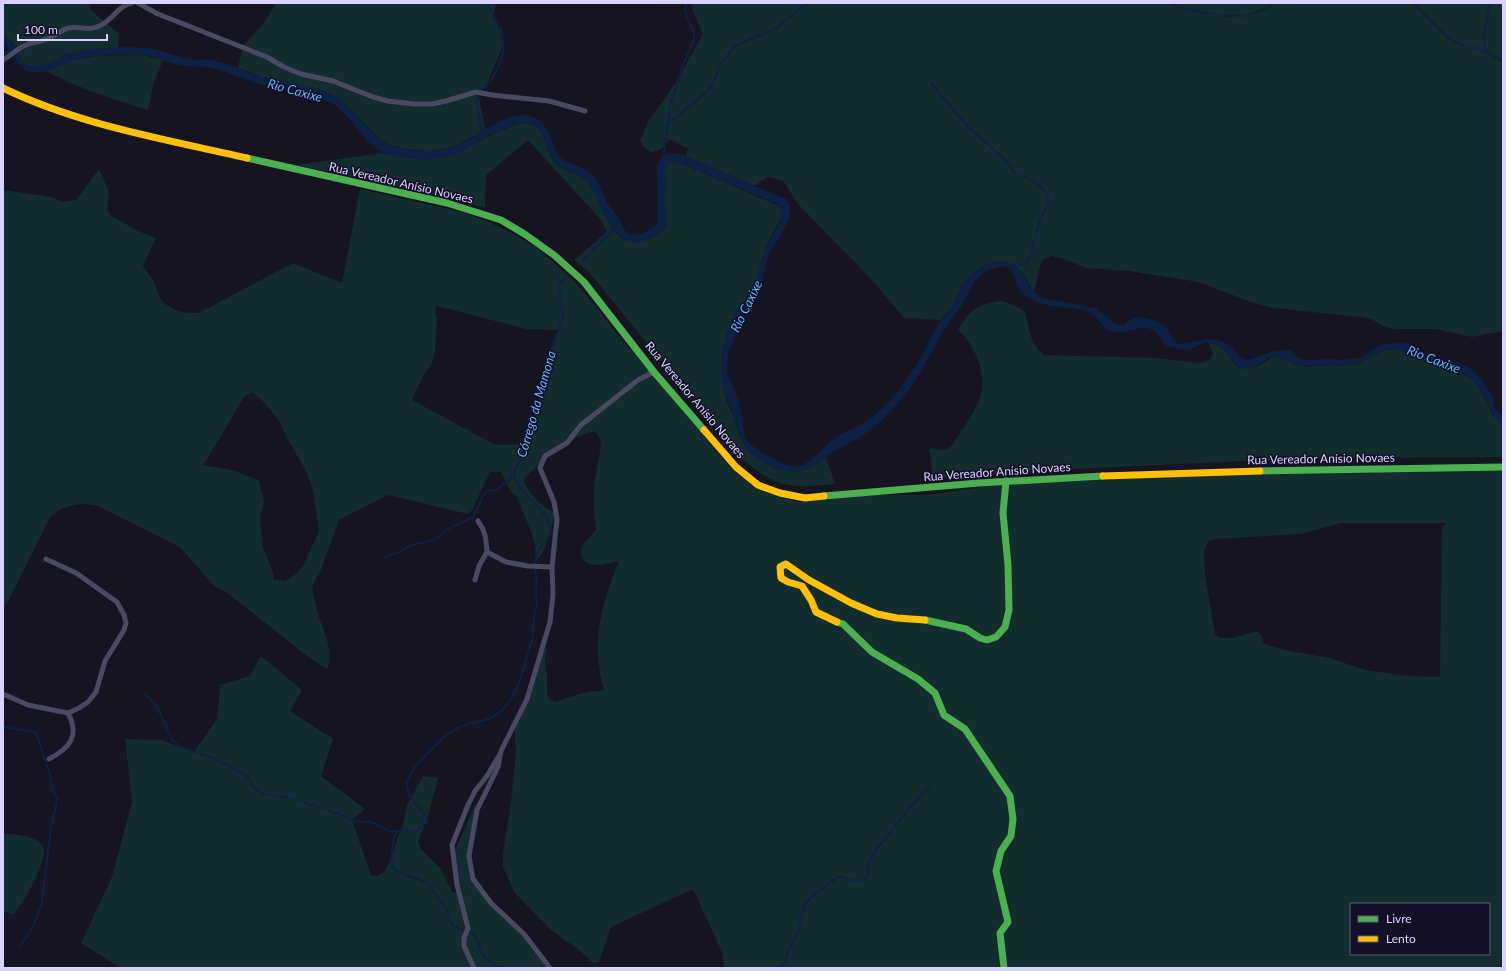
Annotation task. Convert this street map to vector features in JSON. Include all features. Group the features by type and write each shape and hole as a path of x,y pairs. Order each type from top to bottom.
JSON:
{"main road":[{"name":"Rua Vereador Anísio Novaes","path":"3,88 26,99 100,124 308,173 447,203 501,220 526,235 554,255 584,282 654,372 736,467 758,485 780,493 805,498 1006,482 1231,471 1503,467"},
{"path":"1004,968 1000,933 1008,922 996,871 1001,850 1011,836 1013,819 1010,796 966,729 944,714 935,693 918,679 872,652 843,624 826,618 816,612 811,600 802,586 788,582 781,578 780,567 786,564 809,580 851,603 877,614 897,618 921,618 944,623 966,629 980,638 987,640 996,637 1005,627 1009,610 1008,566 1003,513 1006,482"}],"street":[{"path":"3,60 25,45 47,39 72,27 88,29 97,28 114,16 126,4 132,3"},
{"path":"138,3 158,14 267,57 284,67 301,74 333,80 373,97 414,104 432,104 476,92 549,101 585,111"},
{"path":"474,968 464,946 465,935 468,928 457,885 452,845 475,790 487,776 527,699 550,622 553,595 552,567 557,519 554,502 540,468 545,456 567,443 581,425 603,406 638,380 654,372"},
{"path":"475,580 487,552 484,529 478,521"},
{"path":"487,552 506,562 528,566 552,567"},
{"path":"3,694 28,705 68,713 88,702 96,692 105,661 124,630 126,623 124,615 117,602 76,573 46,558"},
{"path":"50,759 65,749 72,740 73,722 68,713"},
{"path":"501,751 498,767 477,810 469,856 473,879 491,903 524,934 550,968"}],"green space":[{"path":"3,3 89,3 92,11 119,34 118,49 78,52 36,66 25,64 20,58 13,44 3,34"},
{"path":"276,3 496,3 494,15 496,23 502,29 502,48 485,88 478,93 485,128 460,144 445,149 432,151 405,149 387,144 379,139 355,113 334,96 324,91 263,77 238,68 243,46 264,23"},
{"path":"693,3 1503,3 1503,331 1472,337 1435,329 1395,329 1385,327 1371,319 1274,308 1253,303 1199,282 1129,271 1086,268 1052,256 1044,259 1041,263 1034,292 1023,273 1017,267 1001,262 989,264 980,267 962,285 953,305 941,320 904,318 872,280 797,203 784,182 767,177 756,185 752,185 686,156 688,148 669,139 660,150 657,151 651,152 644,147 640,141 648,122 675,84 703,34 691,6"},
{"path":"143,55 163,60 154,82 148,110 109,98 46,71 74,60 96,56"},
{"path":"520,123 535,126 541,133 556,164 581,176 589,183 613,229 620,237 630,242 641,241 657,235 666,224 665,169 667,164 670,162 683,164 779,206 782,214 781,218 766,246 759,273 750,295 737,311 731,323 722,354 721,370 726,399 740,437 755,457 772,467 798,472 809,468 826,457 835,484 819,486 794,486 783,484 763,475 740,457 588,271 574,260 607,232 600,219 528,140 486,175 485,208 425,192 296,165 382,153 404,157 432,159 481,141 497,132"},
{"path":"99,169 109,192 107,209 110,215 138,231 156,238 143,266 154,282 162,302 175,310 188,313 199,313 293,263 342,283 360,189 462,212 489,222 514,234 540,250 575,282 720,456 737,473 758,488 799,502 863,495 927,495 1004,484 1073,478 1503,468 1503,968 724,968 722,952 693,889 611,927 599,962 593,963 577,948 550,929 514,892 503,867 503,853 511,802 516,752 514,724 547,643 545,659 547,694 550,700 556,702 585,692 604,691 600,673 598,652 599,625 605,599 619,561 601,565 591,564 583,559 581,553 585,542 596,529 594,514 594,485 601,441 596,432 587,433 569,442 526,476 524,481 533,496 546,508 556,514 543,552 536,562 535,544 532,534 517,497 511,492 501,472 490,472 472,510 468,514 388,495 339,520 320,572 312,586 317,611 329,648 330,655 327,669 307,656 226,592 214,586 180,547 98,506 85,504 73,505 61,509 50,517 3,611 3,190 52,197 63,202 76,200","holes":["437,306 526,329 558,330 525,444 495,445 412,400 424,374 431,365 435,353 437,320 435,309","252,392 264,402 279,421 305,469 313,490 319,531 303,566 296,574 285,581 274,580 272,569 263,549 260,516 264,502 259,481 236,471 203,465 244,397","1341,523 1446,523 1442,528 1440,677 1407,676 1365,670 1330,658 1289,651 1264,644 1261,635 1257,631 1233,638 1219,638 1215,634 1205,575 1204,550 1209,541 1213,539 1301,534"]},
{"path":"1002,301 1016,306 1025,312 1033,341 1045,355 1155,358 1202,363 1210,359 1213,354 1208,343 1221,347 1235,365 1256,367 1273,357 1281,358 1300,366 1310,367 1357,364 1382,351 1396,349 1400,350 1427,362 1444,366 1473,379 1486,400 1492,414 1503,426 1503,457 1312,458 1073,469 933,478 929,448 945,450 952,446 974,410 980,398 982,389 981,370 975,352 958,330 966,317 975,309 986,304"},
{"path":"261,656 302,690 290,711 333,739 321,776 365,809 352,820 371,875 376,876 384,872 390,861 403,826 407,805 423,776 438,778 427,820 418,841 420,848 440,868 453,893 458,892 454,853 476,802 475,828 470,862 472,873 483,894 520,932 551,968 121,968 81,943 112,877 132,802 125,739 162,740 194,752 217,719 220,685 250,676"},
{"path":"3,834 25,836 36,840 43,847 44,853 34,882 23,902 13,914 5,912 3,909"}],"water":[{"name":"Rio Caxixe","path":"3,34 17,49 23,63 29,65 41,65 66,55 90,49 124,47 145,48 188,59 208,59 218,61 257,75 317,89 333,95 343,101 382,141 405,149 426,151 447,149 460,144 504,119 512,116 527,115 538,119 542,123 551,137 560,157 568,163 586,170 594,177 608,204 627,233 631,235 643,233 654,227 658,222 657,168 661,159 667,154 671,153 686,156 785,199 789,202 789,219 781,235 769,253 759,293 743,315 728,354 727,372 739,402 745,438 770,458 794,467 805,464 834,439 867,421 883,408 897,393 915,368 936,328 956,300 964,282 970,275 986,264 1003,262 1012,263 1018,267 1030,287 1043,298 1096,308 1115,324 1124,325 1134,318 1152,320 1164,326 1173,340 1179,344 1210,339 1222,341 1245,360 1270,352 1290,350 1305,360 1342,360 1359,358 1381,345 1401,342 1407,343 1416,347 1425,355 1456,362 1466,366 1476,373 1493,398 1494,408 1503,416 1503,426 1492,414 1486,400 1473,379 1444,366 1428,362 1400,350 1394,349 1383,351 1358,363 1347,365 1305,367 1272,357 1252,368 1242,369 1235,364 1227,352 1219,346 1213,344 1204,343 1185,350 1167,346 1156,332 1149,329 1143,328 1121,332 1110,331 1089,312 1078,309 1050,306 1036,301 1022,293 1010,269 1006,267 999,267 989,270 979,276 972,285 960,308 950,320 922,370 910,388 877,424 859,438 839,448 809,468 794,472 779,470 758,460 744,446 725,392 721,369 723,349 729,327 737,312 751,292 767,245 781,218 780,207 777,204 683,164 670,162 666,166 665,170 666,224 658,235 640,242 631,242 622,238 615,231 586,181 561,167 553,159 538,129 527,123 517,124 494,133 447,157 421,159 394,156 384,153 374,147 338,107 325,100 285,89 266,86 214,68 173,64 153,57 140,55 88,57 75,60 47,71 32,72 22,67 15,60 3,42"}],"waterway":[{"path":"480,91 490,82 498,68 503,54 503,40 501,33 486,3"},
{"path":"663,159 670,107 683,65 694,40 694,33 685,11 686,3"},
{"path":"667,125 708,91 713,84 720,64 736,45 777,28 808,3"},
{"path":"1169,3 1208,14 1230,16 1239,16 1258,12 1275,3"},
{"path":"1413,3 1448,38 1461,45 1479,49 1503,61"},
{"path":"1487,53 1484,35 1490,3"},
{"path":"3,54 13,50"},
{"path":"931,83 968,127 1007,161 1013,172 1035,182 1047,195 1048,200 1041,218 1030,257 1027,263 1014,267"},
{"path":"477,95 481,133"},
{"name":"Córrego da Mamona","path":"582,261 611,233 612,224"},
{"name":"Córrego da Mamona","path":"534,565 537,554 550,534 550,525 541,510 521,489 516,481 514,472 521,460 524,446 535,416 540,390 547,368 547,360 563,318 559,287 560,283 566,277"},
{"path":"385,557 399,552 409,546 434,540 446,530 473,517 484,494 487,491 496,490 514,474"},
{"name":"Córrego da Mamona","path":"144,693 156,705 173,741 186,749 218,760 246,775 255,789 262,793 294,799 339,814 354,821 371,822 392,832 418,830 427,822 426,817 413,800 408,790 407,783 414,769 436,744 458,728 484,721 500,712 511,700 515,692 532,641 534,617 537,605 537,578 535,569"},
{"path":"3,727 36,732 50,775 53,792 57,801 51,827 42,902 33,927 20,947"},
{"path":"775,968 780,967 785,961 789,949 798,932 804,906 809,899 838,877 855,881 862,881 865,879 868,875 869,861 873,854 906,812 929,786"},
{"name":"Córrego da Mamona","path":"397,832 393,841 392,851 394,870 427,883 447,910 451,924 472,934 478,941 483,956 499,968"}],"traffic: fast":[{"path":"247,158 447,203 501,220 526,235 554,255 584,282 654,372 704,430"},
{"path":"1260,471 1503,467"},
{"path":"824,496 979,483 1103,476"},
{"path":"925,620 966,629 980,638 987,640 996,637 1005,627 1009,610 1008,565 1003,513 1006,481"},
{"path":"837,622 843,624 872,652 918,679 935,693 944,715 965,729 1010,796 1013,819 1011,836 1001,851 996,871 1008,922 1000,933 1004,968"}],"traffic: slow":[{"path":"3,88 62,112 123,130 247,158"},
{"path":"704,430 736,467 758,485 780,493 805,498 824,496"},
{"path":"1103,476 1260,471"},
{"path":"837,622 816,612 811,600 802,586 788,582 781,578 780,567 786,564 809,580 851,603 877,614 897,618 925,620"}]}
